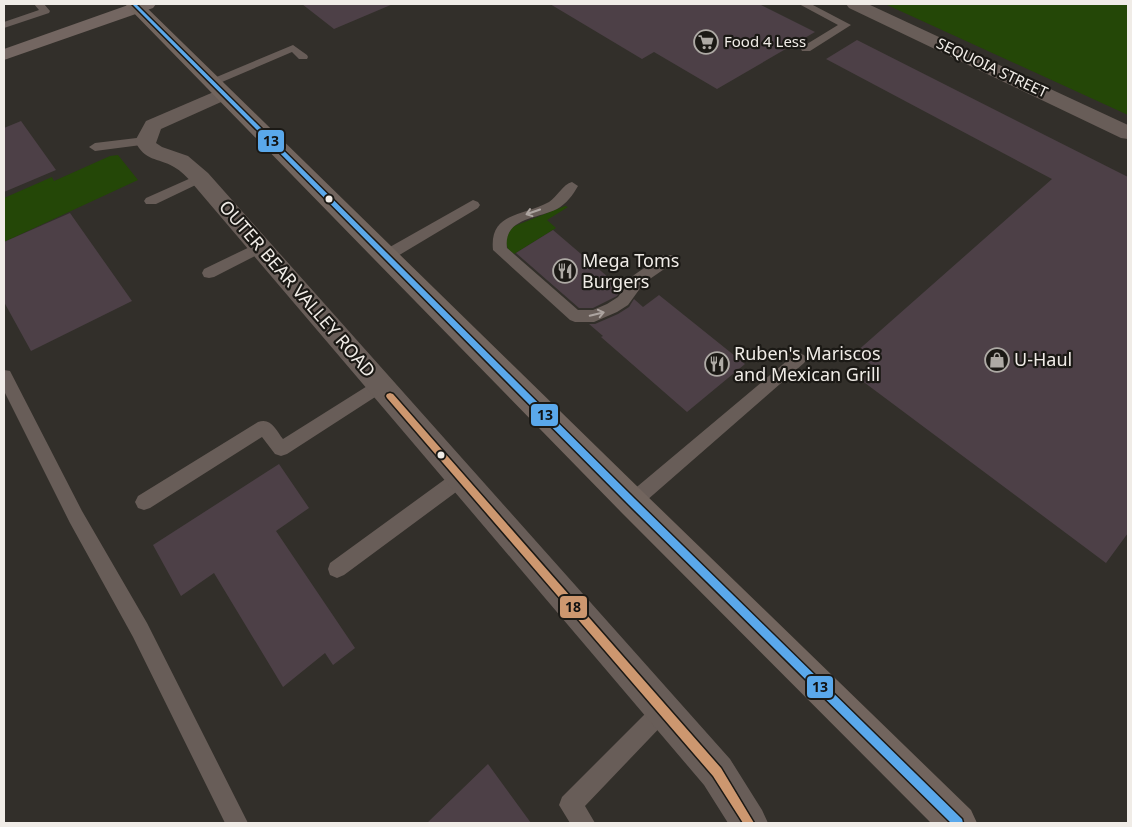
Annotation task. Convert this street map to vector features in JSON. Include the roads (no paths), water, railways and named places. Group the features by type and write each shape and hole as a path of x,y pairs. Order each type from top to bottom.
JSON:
{"main road":[{"path":"139,5 217,88 632,502 958,823"}],"street":[{"name":"SEQUOIA STREET","path":"856,4 1128,133"},
{"path":"4,55 139,5"},
{"path":"145,141 153,125 217,88"},
{"name":"OUTER BEAR VALLEY ROAD","path":"145,141 150,150 180,160 200,178 717,772 749,823"}],"lane":[{"path":"4,25 45,11 39,4"},
{"path":"804,4 846,25 806,50"},
{"path":"217,88 293,48 303,57"},
{"path":"94,147 145,141"},
{"path":"151,201 200,178"},
{"path":"572,186 553,205 510,221 501,231 498,239 500,250 575,316 594,316 612,308 623,301 639,279 668,259"},
{"path":"386,256 472,205"},
{"path":"209,273 260,247"},
{"path":"632,502 800,359"},
{"path":"4,376 76,517 140,630 237,823"},
{"path":"144,502 264,427 281,450 380,385"},
{"path":"337,569 461,478"},
{"path":"584,823 570,805 663,710"}],"place":[{"name":"Food 4 Less","path":"706,42"},
{"name":"Mega Toms Burgers","path":"565,271"},
{"name":"U-Haul","path":"997,360"},
{"name":"Ruben's Mariscos and Mexican Grill","path":"717,364"}]}
